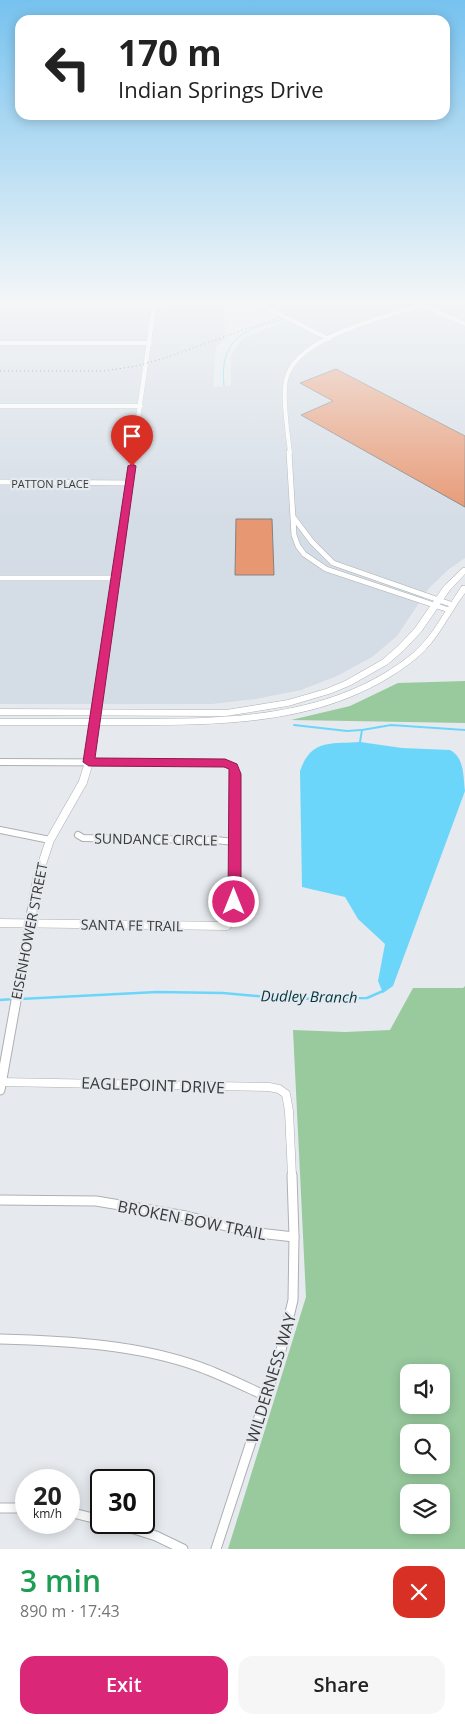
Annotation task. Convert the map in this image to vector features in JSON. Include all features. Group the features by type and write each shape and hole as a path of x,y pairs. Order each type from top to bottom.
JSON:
{"main road":[{"path":"0,712 226,713 288,703 329,691 348,683 385,662 411,639 447,588 465,570"},
{"path":"0,722 224,721 263,718 314,707 361,691 391,674 412,657 434,633 465,588"}],"street":[{"name":"EISENHOWER STREET","path":"1,1086 19,975 38,876 50,840 76,796 89,762 146,374"},
{"path":"287,374 286,378 294,518 292,524 295,541 305,556 326,569 437,603"},
{"path":"0,406 141,406"},
{"name":"PATTON PLACE","path":"0,482 130,483"},
{"path":"294,518 308,538 333,563 451,608"},
{"path":"295,541 308,538"},
{"path":"326,569 333,563"},
{"path":"0,578 116,578"},
{"path":"0,762 225,763 233,767 236,774 234,842"},
{"path":"0,830 50,840"},
{"name":"SUNDANCE CIRCLE","path":"78,835 83,838 216,840 234,842"},
{"name":"SANTA FE TRAIL","path":"0,924 227,926 234,912 234,842"},
{"name":"EAGLEPOINT DRIVE","path":"1,1086 269,1087 279,1089 286,1094 289,1111"},
{"name":"WILDERNESS WAY","path":"216,1549 289,1322 293,1300 294,1237 289,1111"},
{"name":"BROKEN BOW TRAIL","path":"0,1200 96,1201 186,1216 250,1232 294,1237"},
{"path":"0,1339 74,1341 118,1346 199,1367 266,1396"},
{"path":"0,1508 15,1508"},
{"path":"150,1534 183,1549"}],"shaded area":[{"path":"0,374 214,374 213,387 231,386 231,374 465,374 465,558 449,569 429,588 397,636 372,657 337,676 301,690 256,699 212,704 0,704"}],"green space":[{"path":"465,681 465,723 291,720 350,706 398,683"},
{"path":"465,986 465,1549 228,1549 306,1297 293,1030 345,1032 390,1030 413,988 463,988"}],"water":[{"path":"360,742 402,748 450,750 455,753 461,763 465,791 393,986 383,993 378,981 385,944 358,919 345,897 302,887 300,771 310,753 316,748 323,745"}],"building":[{"path":"322,374 346,374 465,436 465,507 301,415 333,401 300,383"},
{"path":"236,519 272,519 274,575 235,575"}],"waterway":[{"path":"223,374 224,386"},
{"path":"294,725 347,731 361,730"},
{"name":"Dudley Branch","path":"360,742 362,730 391,725 465,730"},
{"name":"Dudley Branch","path":"20,999 157,992 223,993 288,999 367,998 383,991"},
{"name":"Dudley Branch","path":"0,1000 13,999"}],"route":[{"path":"132,466 89,762 225,763 233,767 236,774 234,902"}]}
